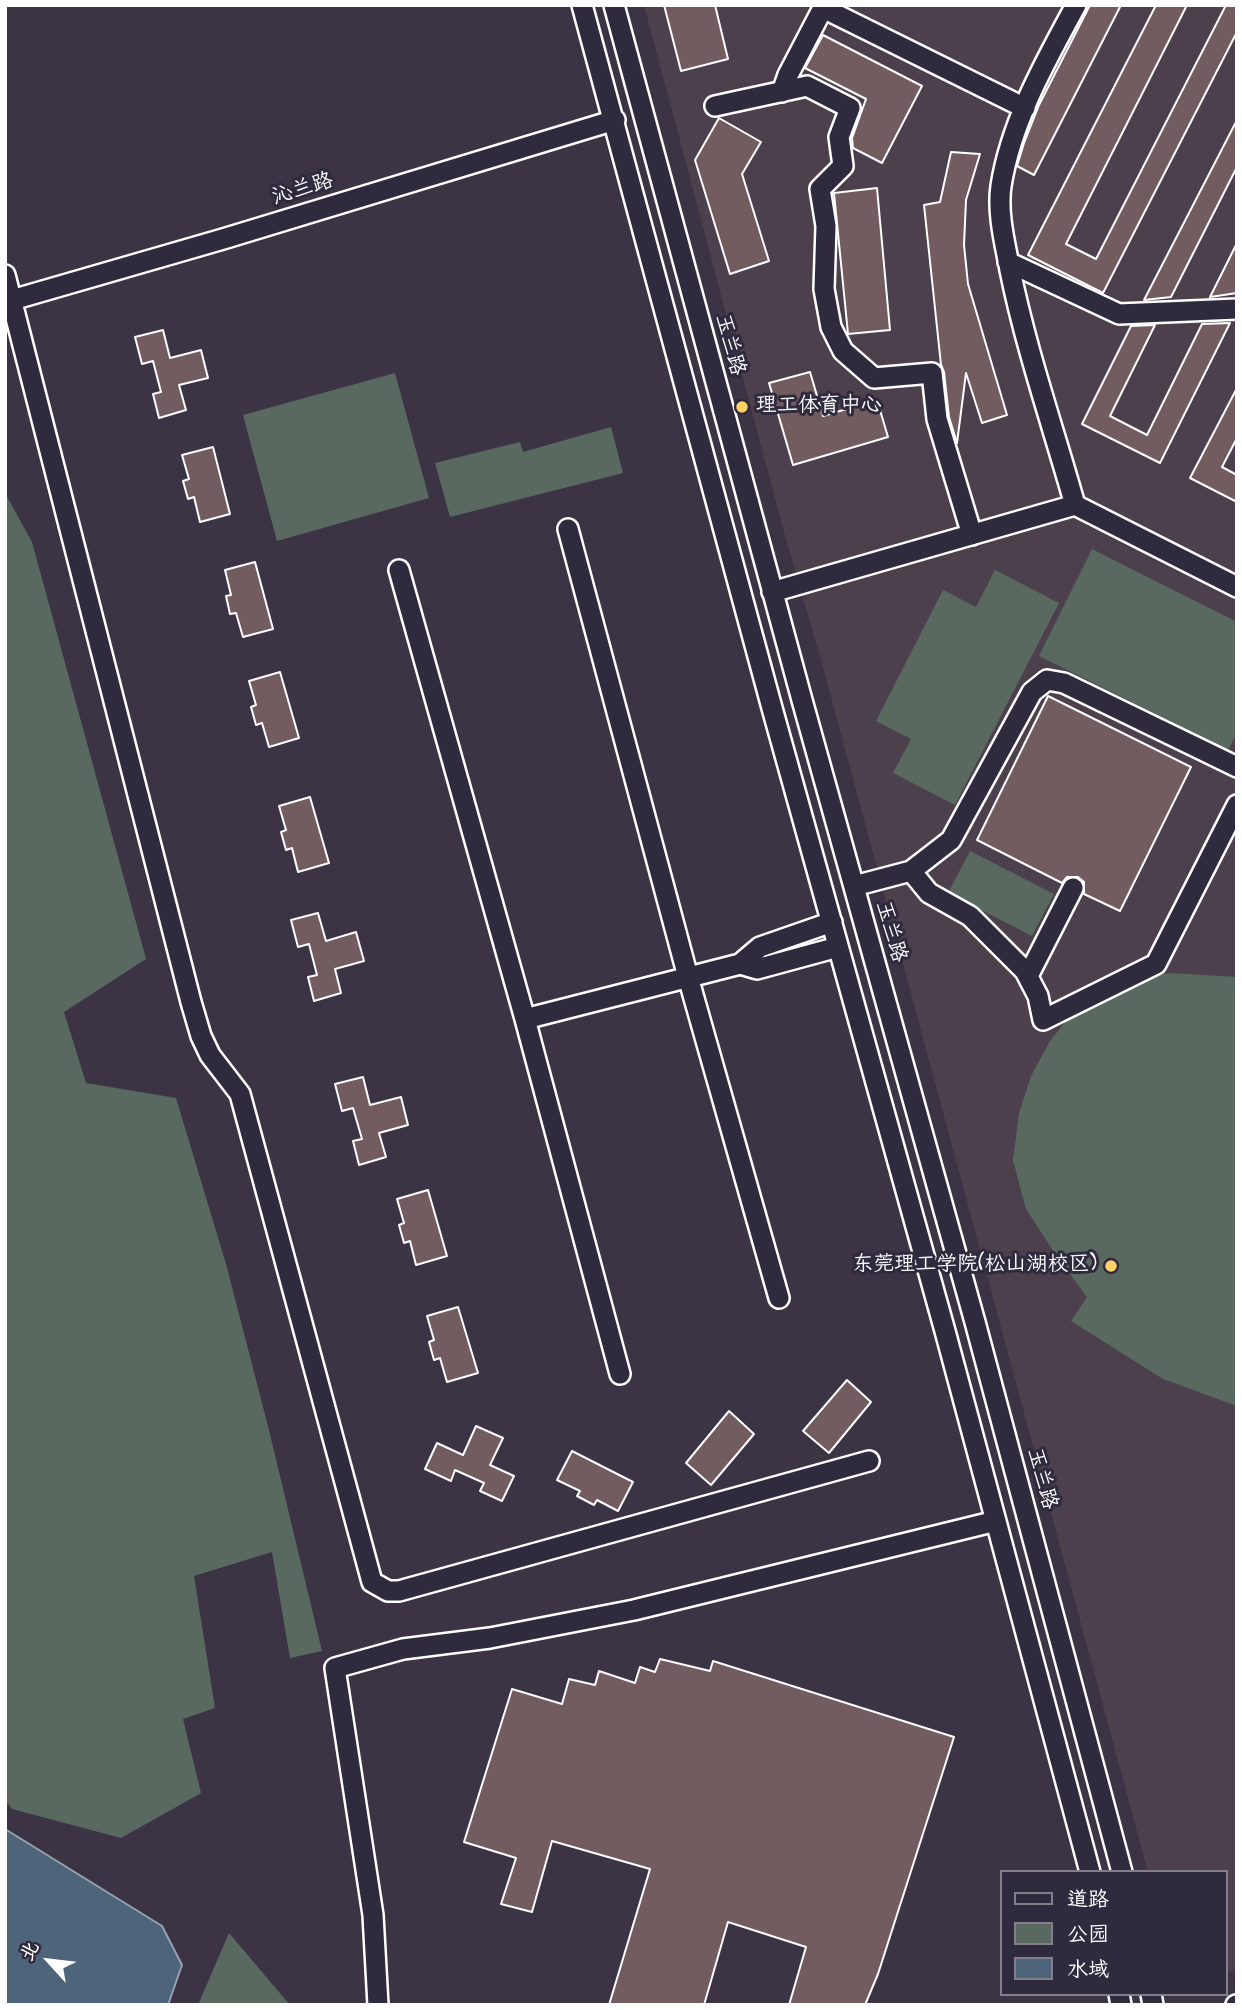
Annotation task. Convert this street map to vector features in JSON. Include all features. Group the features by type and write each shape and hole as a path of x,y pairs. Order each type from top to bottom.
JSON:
{"street":[{"path":"582,5 1089,1870"},
{"name":"玉兰路","path":"614,5 772,592 979,1336 1121,1870"},
{"path":"1076,5 1025,108 1009,149 1000,189 1003,236 1017,306 1076,505"},
{"path":"782,92 820,7 1025,108"},
{"path":"715,106 807,86 850,108 839,137 844,166 820,189 826,226 824,289 831,327 843,351 874,377 932,373 937,419 972,535"},
{"name":"沁兰路","path":"9,301 615,120"},
{"path":"1008,262 1119,314 1237,309"},
{"path":"5,275 9,301 194,1013 210,1055 240,1094 372,1582 388,1591 399,1591 869,1461"},
{"path":"772,592 1076,505 1237,587"},
{"path":"568,529 688,977 779,1298"},
{"path":"400,570 620,1374"},
{"path":"854,886 911,870 951,840 1032,692 1047,680 1064,683 1237,767"},
{"path":"911,870 929,893 970,916 1028,976 1038,996 1043,1020 1156,964 1237,805"},
{"path":"1028,976 1073,888"},
{"path":"525,1019 740,964 760,947 832,922"},
{"path":"740,964 757,970 838,947"},
{"path":"378,2005 373,1916 335,1668 403,1649 490,1638 634,1610 996,1521"}],"shaded area":[{"name":"东莞理工学院(松山湖校区)","path":"644,5 1237,5 1237,1971 1228,1972 1228,1870 1147,1870 821,660 784,532"}],"green space":[{"path":"395,373 429,498 277,541 243,415"},
{"path":"611,427 623,473 450,517 435,463 520,442 523,452"},
{"path":"5,493 32,542 146,959 64,1012 86,1083 176,1098 226,1264 322,1651 290,1658 272,1552 194,1576 215,1708 183,1719 201,1793 121,1838 12,1809 5,1800"},
{"path":"1092,549 1237,622 1237,733 1228,750 1039,656"},
{"path":"995,570 1059,603 955,805 893,773 911,739 876,721 943,590 976,607"},
{"path":"970,851 1054,894 1032,936 948,893"},
{"path":"1169,973 1237,977 1237,1406 1163,1379 1071,1321 1087,1297 1026,1209 1013,1160 1019,1113 1031,1076 1050,1041 1074,1011 1111,988"},
{"path":"229,1933 290,2005 198,2005"}],"water":[{"path":"5,1829 162,1926 182,1965 168,2005 5,2005"}],"building":[{"path":"664,5 715,5 728,59 681,71"},
{"path":"1090,5 1121,5 1034,175 1017,166 1024,143 1039,105"},
{"path":"1156,5 1187,5 1066,244 1096,259 1226,5 1237,5 1237,32 1103,293 1028,255"},
{"path":"823,35 922,86 882,163 853,148 852,138 866,99 805,68"},
{"path":"719,118 761,142 742,174 769,261 730,274 695,160"},
{"path":"1237,120 1237,167 1171,297 1144,300"},
{"path":"951,152 980,154 966,200 964,245 968,284 1007,415 982,423 966,373 957,443 949,417 941,365 924,205 940,202"},
{"path":"877,188 890,330 848,334 834,193"},
{"path":"1237,243 1237,293 1210,297"},
{"path":"1230,323 1160,463 1082,424 1131,326 1155,325 1110,416 1147,435 1202,324"},
{"path":"163,330 170,358 201,350 208,378 179,385 186,410 159,418 153,394 161,392 153,361 142,364 135,337"},
{"path":"810,372 823,416 877,400 888,437 793,465 769,383"},
{"path":"1237,388 1237,438 1222,467 1237,475 1237,502 1190,478"},
{"path":"213,447 230,514 200,522 194,497 188,499 183,481 189,479 182,455"},
{"path":"255,562 273,629 243,637 236,613 230,614 226,596 231,595 225,570"},
{"path":"280,672 299,738 269,747 262,723 256,725 251,707 256,705 249,681"},
{"path":"1048,696 1191,767 1120,911 1084,894 1084,882 1078,877 1067,877 1062,883 977,840"},
{"path":"310,797 329,863 298,872 292,848 286,850 281,832 286,830 279,806"},
{"path":"318,913 326,941 356,932 364,961 335,969 341,993 314,1001 308,977 317,975 309,944 298,947 291,920"},
{"path":"363,1077 370,1105 401,1097 408,1125 379,1133 386,1157 359,1165 353,1141 362,1139 353,1108 342,1111 335,1084"},
{"path":"428,1190 447,1256 416,1265 410,1241 404,1243 399,1225 404,1223 397,1199"},
{"path":"458,1307 478,1373 447,1382 440,1358 434,1360 429,1342 434,1340 427,1316"},
{"path":"847,1380 871,1402 829,1453 803,1431"},
{"path":"729,1411 754,1434 711,1485 686,1463"},
{"path":"476,1426 503,1438 490,1465 514,1476 502,1501 480,1491 484,1483 455,1470 451,1481 425,1469 437,1443 463,1455"},
{"path":"572,1451 633,1482 618,1511 597,1500 594,1505 577,1496 580,1491 557,1480"},
{"path":"660,1659 710,1671 713,1661 954,1737 878,1974 865,2005 789,2005 806,1947 728,1922 704,2005 609,2005 650,1869 552,1841 532,1912 501,1904 516,1858 464,1842 512,1689 562,1704 569,1679 595,1685 599,1671 635,1683 640,1667 655,1672"}],"place":[{"name":"理工体育中心","path":"742,407"},
{"name":"东莞理工学院(松山湖校区)","path":"1111,1266"}]}
